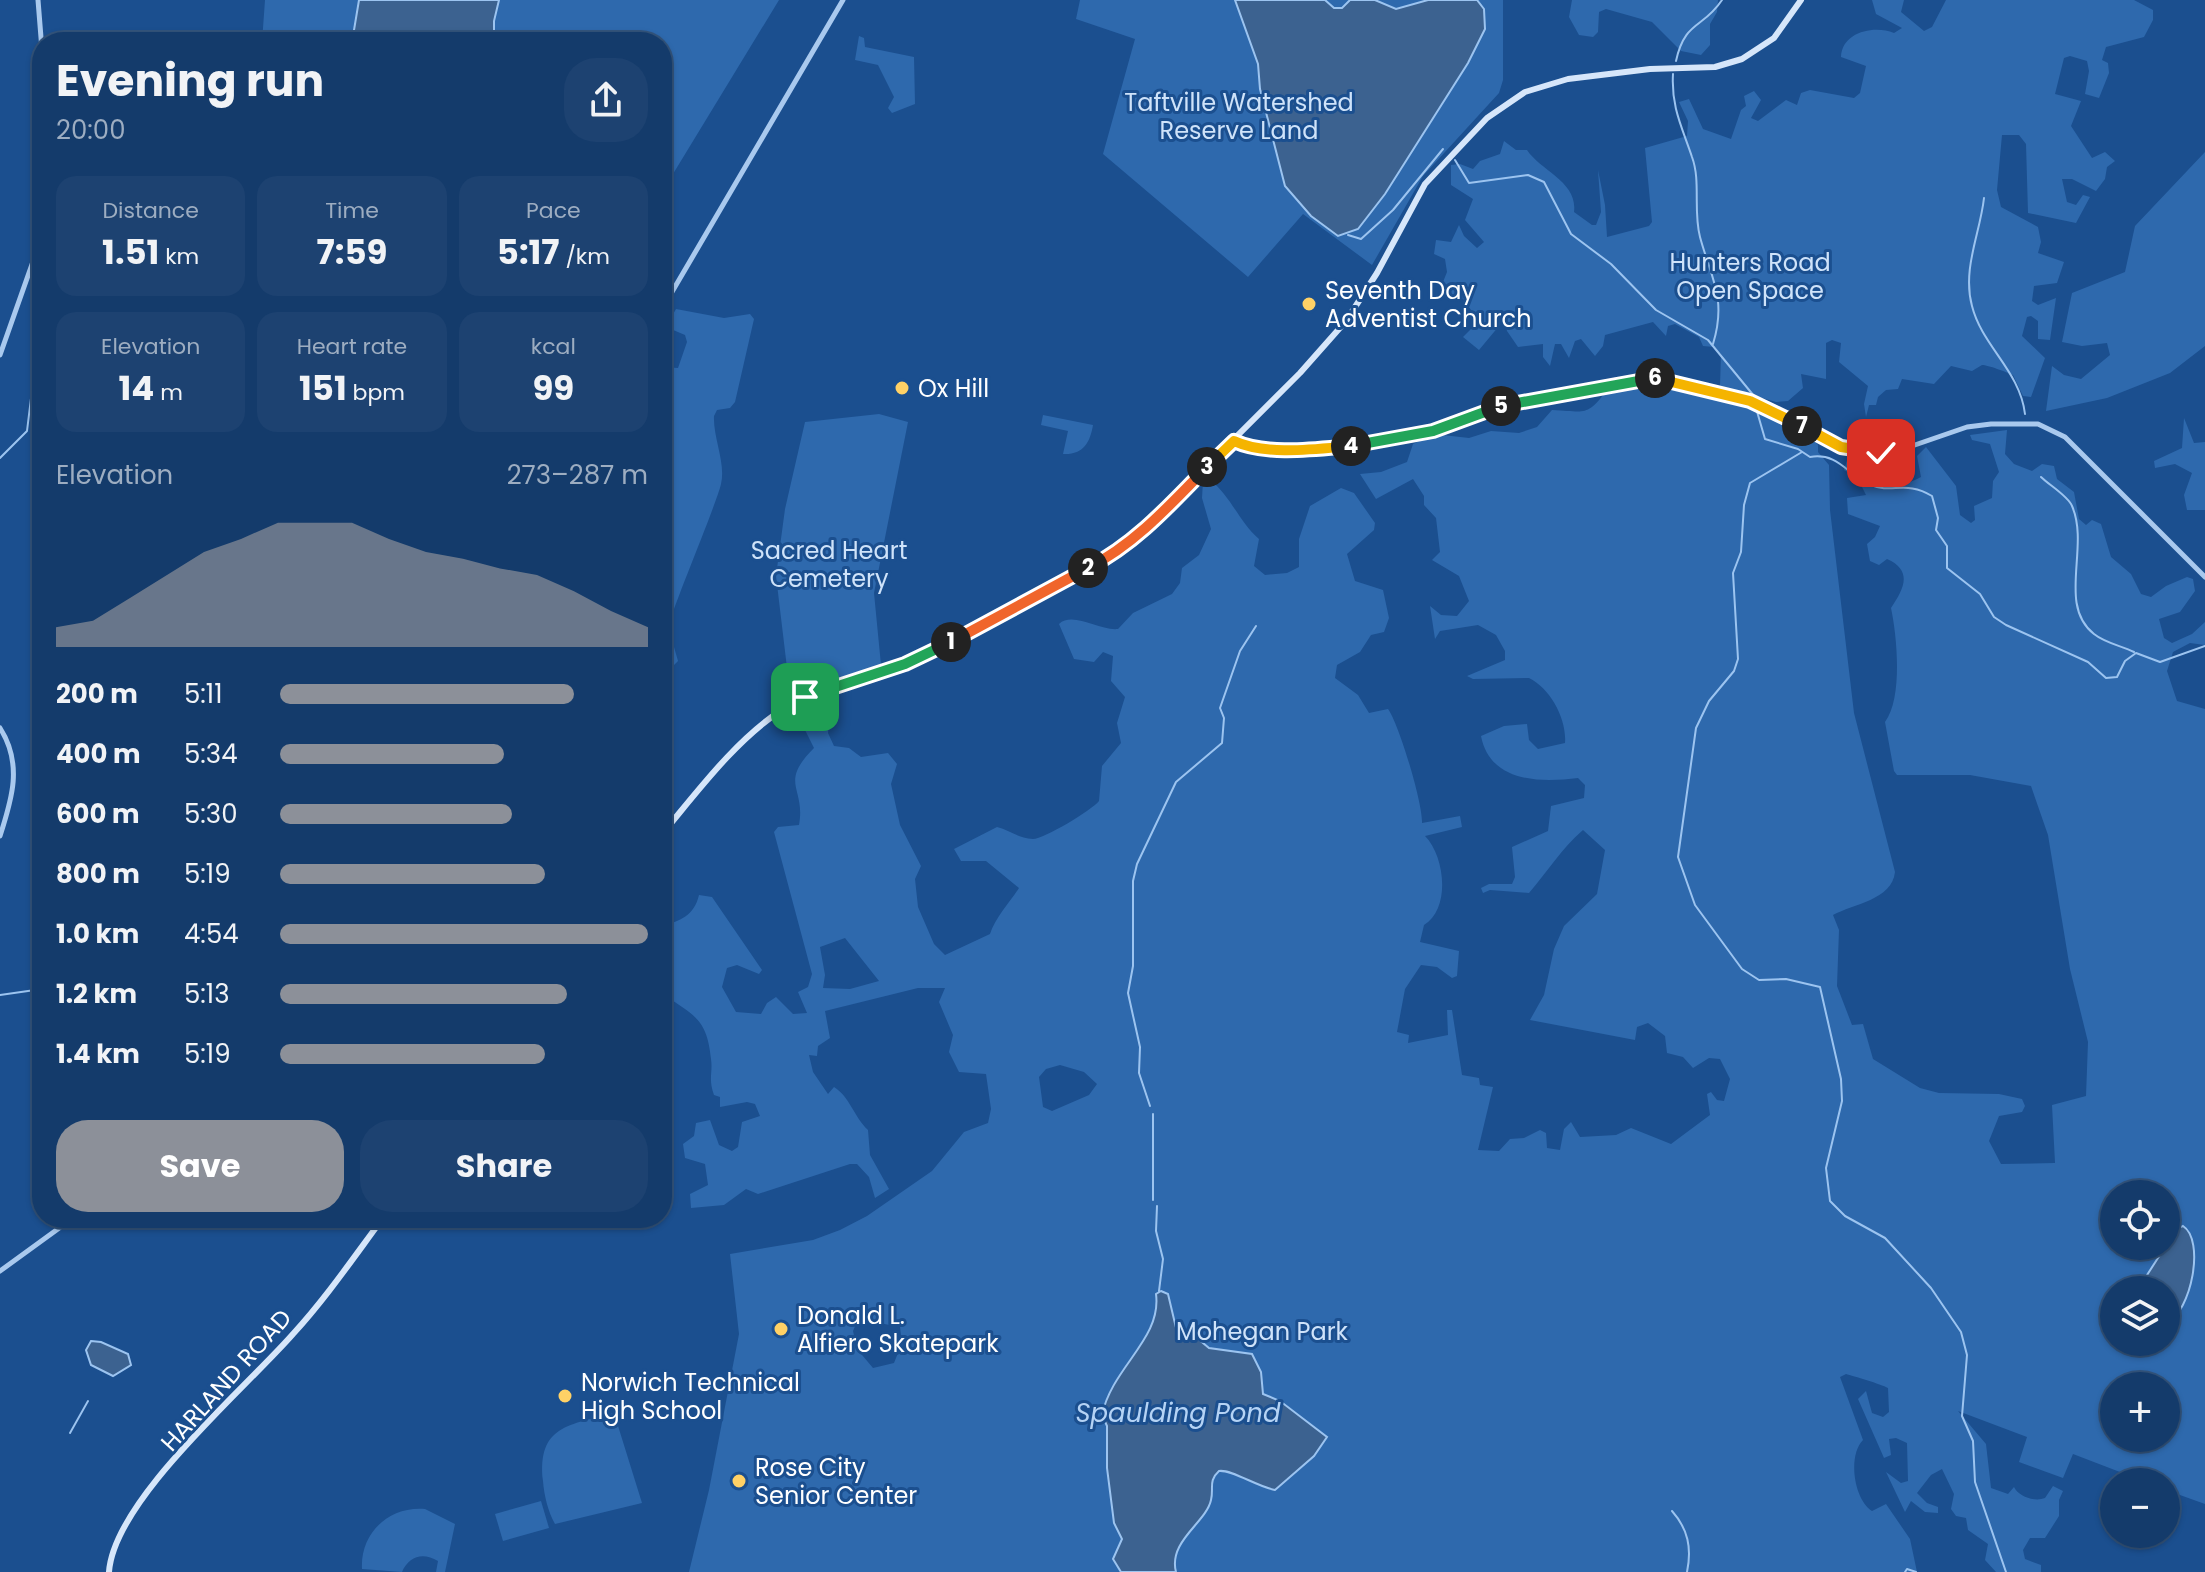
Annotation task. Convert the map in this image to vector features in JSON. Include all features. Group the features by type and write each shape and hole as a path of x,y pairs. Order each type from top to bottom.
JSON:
{"main road":[{"path":"672,823 733,753 782,710 805,697 917,659 1117,553 1234,441 1346,321 1377,273 1411,207 1440,165 1509,101 1535,88 1568,79 1730,63 1774,38 1801,0"},
{"name":"HARLAND ROAD","path":"109,1572 118,1536 137,1508 294,1333 375,1228"}],"street":[{"path":"38,0 41,32"},
{"path":"672,292 843,0"},
{"path":"0,355 32,264"},
{"path":"1234,441 1246,446 1313,448 1397,440 1524,400 1650,378 1676,381 1768,407 1841,447 1862,452 1909,447 1967,427 2038,424 2065,437 2205,577"},
{"path":"0,728 15,768 14,789 0,836"},
{"path":"0,1271 59,1228"}],"green space":[{"path":"265,0 779,0 672,176 672,32 263,32"},
{"name":"Taftville Watershed Reserve Land","path":"1080,0 1503,0 1503,80 1499,93 1423,176 1372,265 1303,214 1248,277 1103,154 1135,39 1076,19"},
{"path":"1572,0 1718,0 1717,12 1710,24 1710,45 1701,55 1681,51 1652,22 1606,9 1599,12 1598,32 1593,37 1579,35 1569,17"},
{"name":"Hunters Road Open Space","path":"1872,0 1904,0 1901,12 1924,31 1932,27 1946,0 2134,0 2153,10 2153,20 2144,37 2106,47 2102,60 2108,63 2109,73 2099,98 2085,94 2089,71 2087,61 2070,56 2064,58 2055,94 2081,101 2071,126 2092,158 2105,152 2115,161 2107,167 2105,179 2096,191 2072,179 2062,179 2067,202 2076,205 2083,195 2090,197 2076,223 2028,213 2026,144 2019,135 2002,135 1997,190 2001,207 2038,227 2041,242 2038,253 2064,262 2057,283 2034,286 2032,301 2038,305 2056,298 2050,340 2038,339 2038,321 2031,316 2027,317 2022,336 2045,358 2031,397 2023,396 2013,375 2006,372 1985,365 1972,371 1951,366 1934,384 1902,379 1898,389 1886,390 1878,397 1876,405 1869,405 1866,417 1864,404 1868,386 1839,362 1841,343 1832,340 1826,343 1826,379 1801,374 1803,388 1788,401 1776,402 1720,386 1721,354 1714,347 1703,346 1699,337 1675,324 1668,326 1666,336 1653,322 1605,335 1603,346 1595,356 1581,339 1575,341 1569,358 1561,344 1555,344 1550,366 1543,357 1543,344 1518,347 1507,331 1504,320 1479,350 1463,337 1479,321 1463,299 1439,292 1447,272 1445,259 1434,254 1436,240 1451,242 1459,225 1464,236 1477,248 1484,242 1465,220 1473,199 1451,185 1451,165 1460,164 1473,169 1480,161 1500,154 1504,141 1516,150 1527,150 1565,185 1574,202 1574,212 1592,225 1596,225 1601,212 1598,170 1607,237 1649,226 1652,222 1645,148 1687,136 1688,121 1679,102 1689,99 1703,129 1731,139 1741,110 1746,106 1744,96 1754,91 1761,100 1751,118 1758,121 1786,100 1797,105 1801,93 1810,90 1854,98 1860,93 1866,66 1841,57 1847,42 1869,30 1894,33 1902,28 1876,14"},
{"path":"859,36 864,38 865,47 914,57 915,104 892,113 888,108 894,97 878,65 855,60"},
{"path":"2205,152 2205,346 2170,373 2107,398 2046,411 2052,366 2064,375 2081,379 2110,355 2107,343 2082,346 2062,342 2072,293 2125,272 2135,226"},
{"path":"676,309 724,318 750,314 754,319 735,402 730,408 717,410 714,416 722,468 721,484 672,617 672,368 678,368 687,342 685,335 672,330 672,316"},
{"name":"Mohegan Park","path":"1656,384 1764,411 1812,438 1829,465 1830,510 1854,713 1895,872 1887,889 1879,895 1833,915 1839,930 1837,986 1852,1025 1863,1024 1873,1059 1920,1088 1939,1093 1999,1094 2022,1099 2025,1106 2022,1112 1999,1116 1989,1141 2001,1164 2055,1163 2052,1105 2086,1096 2088,1042 2070,969 2048,835 2031,786 1970,775 1897,775 1894,771 1885,722 1891,711 1896,683 1891,608 1904,581 1901,569 1887,559 1879,565 1870,561 1867,544 1880,526 1848,514 1847,498 1866,495 1857,477 1844,470 1848,457 1869,461 1873,479 1903,484 1921,477 1917,456 1926,447 1956,486 1960,515 1971,523 1975,520 1974,506 1992,498 1993,481 1999,472 1990,444 1972,440 1970,435 2007,430 2005,454 2014,464 2032,471 2042,464 2054,466 2057,479 2074,492 2079,519 2086,525 2092,520 2101,524 2111,557 2131,574 2141,594 2151,597 2187,577 2193,579 2195,591 2180,612 2159,619 2164,638 2172,643 2192,634 2205,622 2205,645 2190,643 2173,652 2167,671 2177,701 2205,709 2205,1504 2180,1495 2180,1468 2110,1468 2073,1454 2063,1478 2019,1462 2027,1437 1958,1411 1986,1444 1991,1488 2008,1494 2014,1487 2023,1496 2037,1499 2045,1498 2053,1486 2063,1491 2059,1500 2059,1516 2045,1538 2030,1538 2023,1550 2025,1559 2041,1565 2041,1572 1996,1572 1985,1560 1988,1544 1968,1530 1966,1518 1956,1516 1951,1509 1954,1494 1942,1469 1931,1475 1917,1493 1927,1503 1938,1507 1938,1513 1925,1512 1911,1501 1905,1512 1886,1472 1901,1483 1908,1481 1907,1443 1896,1438 1889,1439 1891,1455 1884,1458 1858,1399 1866,1391 1872,1413 1883,1417 1889,1412 1888,1388 1846,1374 1840,1377 1863,1440 1858,1447 1854,1466 1860,1497 1872,1511 1886,1504 1910,1539 1917,1572 689,1572 709,1490 739,1334 730,1254 813,1240 867,1216 932,1171 964,1132 988,1123 991,1109 986,1074 959,1072 949,1052 953,1035 939,1002 945,988 918,988 825,1011 830,1038 818,1046 817,1056 809,1055 813,1072 828,1094 834,1087 839,1091 868,1130 870,1155 889,1189 875,1198 869,1177 857,1164 850,1164 758,1194 746,1189 724,1205 691,1208 690,1194 708,1185 705,1164 685,1158 683,1144 694,1136 696,1123 710,1120 719,1145 732,1151 738,1147 742,1122 760,1116 755,1104 747,1102 720,1107 720,1097 714,1095 706,1035 697,1019 672,1000 672,923 694,908 699,895 712,897 762,970 759,974 737,965 727,968 722,987 736,1012 761,1014 767,1003 776,997 793,1014 807,1013 798,992 808,987 812,974 774,832 778,827 799,825 795,778 803,760 814,748 805,730 791,720 790,714 826,696 832,704 828,733 834,746 849,748 861,757 888,753 897,764 891,784 900,825 921,866 915,879 918,907 934,944 945,955 990,934 1019,888 986,861 961,861 954,849 997,827 1022,837 1039,838 1078,817 1099,801 1102,766 1121,743 1117,723 1125,697 1111,681 1113,656 1103,652 1094,662 1074,659 1059,624 1079,620 1118,629 1133,613 1172,594 1180,583 1182,568 1199,555 1211,529 1202,498 1203,481 1210,480 1217,486 1259,539 1254,566 1265,575 1287,573 1299,567 1299,539 1310,506 1341,488 1354,493 1375,523 1374,530 1347,554 1355,581 1383,590 1389,618 1384,632 1371,635 1360,652 1337,665 1335,678 1358,695 1369,713 1388,709 1393,717 1410,764 1422,823 1460,816 1462,827 1425,836 1437,856 1442,882 1438,907 1424,925 1420,942 1459,951 1457,976 1452,978 1437,967 1421,965 1405,989 1397,1032 1409,1035 1408,1043 1448,1035 1447,1010 1452,1010 1462,1075 1479,1078 1480,1085 1493,1087 1478,1150 1499,1151 1510,1139 1524,1138 1540,1130 1546,1133 1547,1148 1560,1150 1564,1129 1571,1122 1580,1137 1616,1135 1631,1128 1671,1144 1710,1115 1707,1094 1711,1092 1717,1100 1724,1101 1730,1079 1720,1059 1709,1058 1693,1068 1683,1057 1667,1053 1665,1036 1648,1023 1637,1027 1635,1040 1530,1020 1544,995 1554,949 1564,926 1597,894 1605,850 1583,830 1529,893 1490,890 1483,893 1481,888 1489,884 1512,884 1515,877 1512,847 1548,831 1551,806 1584,798 1585,785 1578,778 1548,780 1518,776 1494,763 1481,736 1504,726 1527,724 1529,740 1538,749 1565,743 1563,724 1556,705 1544,689 1529,678 1473,679 1467,676 1505,660 1505,651 1496,635 1478,625 1440,631 1435,639 1430,606 1441,615 1457,616 1469,601 1459,576 1432,560 1440,552 1436,518 1424,505 1424,496 1413,479 1376,499 1360,474 1381,472 1407,462 1413,444 1434,434 1469,438 1491,431 1519,433 1537,427 1552,410 1589,409 1607,390","holes":["845,938 879,981 850,989 823,988 825,975 820,947","1060,1065 1084,1072 1097,1084 1089,1095 1052,1111 1043,1107 1039,1077 1046,1069","864,1320 900,1327 902,1343 894,1363 873,1368 857,1349 853,1331 856,1324"]},
{"name":"Sacred Heart Cemetery","path":"879,414 908,422 874,593 881,665 790,693 776,576 785,509 805,422"},
{"path":"1043,415 1093,425 1090,437 1080,450 1063,454 1068,431 1041,425"},
{"path":"2184,418 2194,443 2205,442 2205,510 2187,510 2184,495 2192,473 2175,464 2155,468 2154,461 2182,448"},
{"path":"672,640 678,661 672,666"},
{"path":"614,1413 642,1503 555,1524 548,1509 544,1486 545,1448 560,1430"},
{"path":"541,1501 549,1528 503,1541 495,1514"},
{"path":"425,1509 455,1524 445,1572 436,1572 438,1561 422,1556 408,1562 402,1572 362,1569 366,1544 379,1524 400,1512"}],"water":[{"path":"359,0 499,0 494,32 354,32"},
{"path":"1235,0 1325,0 1334,8 1342,8 1350,0 1375,0 1396,9 1428,0 1477,0 1484,9 1485,29 1468,63 1385,194 1358,229 1338,236 1311,216 1285,186 1260,89 1258,64"},
{"path":"2183,1226 2190,1234 2194,1260 2189,1291 2180,1310 2180,1276 2146,1276 2157,1260 2180,1260 2180,1228"},
{"name":"Spaulding Pond","path":"1161,1291 1168,1294 1177,1332 1197,1338 1209,1348 1252,1354 1261,1372 1263,1394 1280,1401 1327,1437 1314,1456 1275,1490 1219,1471 1212,1481 1208,1508 1177,1551 1176,1572 1121,1572 1113,1559 1122,1539 1114,1523 1107,1468 1107,1426 1102,1415 1107,1398 1152,1325 1156,1294"},
{"path":"91,1341 128,1354 131,1365 113,1376 91,1365 86,1350"}],"waterway":[{"path":"1676,61 1684,38 1722,0"},
{"path":"1673,74 1675,107 1695,166 1698,227 1718,301 1713,344"},
{"path":"1348,235 1361,239 1393,210 1443,149"},
{"path":"1455,160 1469,183 1528,175 1544,182 1571,234 1611,264 1656,310 1708,340 1754,396"},
{"path":"1984,198 1970,265 1969,292 1977,320 2009,371 2022,399 2025,414"},
{"path":"0,458 27,431 32,390"},
{"path":"1756,408 1765,439 1798,449 1810,457 1820,456 1836,461 1871,485 1914,489 1932,496 1938,518 1936,530 1947,546 1947,568 1980,594 1994,617 2006,625 2088,662 2106,678 2117,677 2125,661 2136,653 2160,662 2205,646"},
{"path":"1802,452 1750,483 1744,505 1741,552 1733,573 1738,659 1734,671 1709,701 1696,728 1678,857 1695,905 1742,969 1759,980 1786,979 1820,987 1841,1079 1842,1101 1826,1168 1830,1201 1845,1216 1885,1238 1931,1288 1961,1332 1967,1355 1962,1416 1973,1441 1975,1482 2006,1572"},
{"path":"2041,477 2070,502 2077,522 2076,592 2077,608 2083,622 2098,637 2134,652"},
{"path":"1150,1106 1139,1073 1140,1047 1128,993 1133,966 1133,881 1137,864 1176,782 1222,743 1224,718 1220,708 1240,651 1256,626"},
{"path":"0,995 32,990"},
{"path":"1153,1114 1153,1200"},
{"path":"1157,1206 1156,1231 1163,1259 1159,1291"},
{"path":"70,1433 88,1401"},
{"path":"1672,1511 1687,1539 1687,1572"},
{"path":"1905,1572 1907,1569 1916,1572"}],"place":[{"name":"Seventh Day Adventist Church","path":"1309,304"},
{"name":"Ox Hill","path":"902,388"},
{"name":"Donald L. Alfiero Skatepark","path":"781,1329"},
{"name":"Norwich Technical High School","path":"565,1396"},
{"name":"Rose City Senior Center","path":"739,1481"}],"route":[{"path":"805,697 905,664 940,648 1117,553 1234,441 1246,446 1313,448 1397,440 1524,400 1650,378 1676,381 1750,401 1768,407 1841,447 1881,453"}]}
